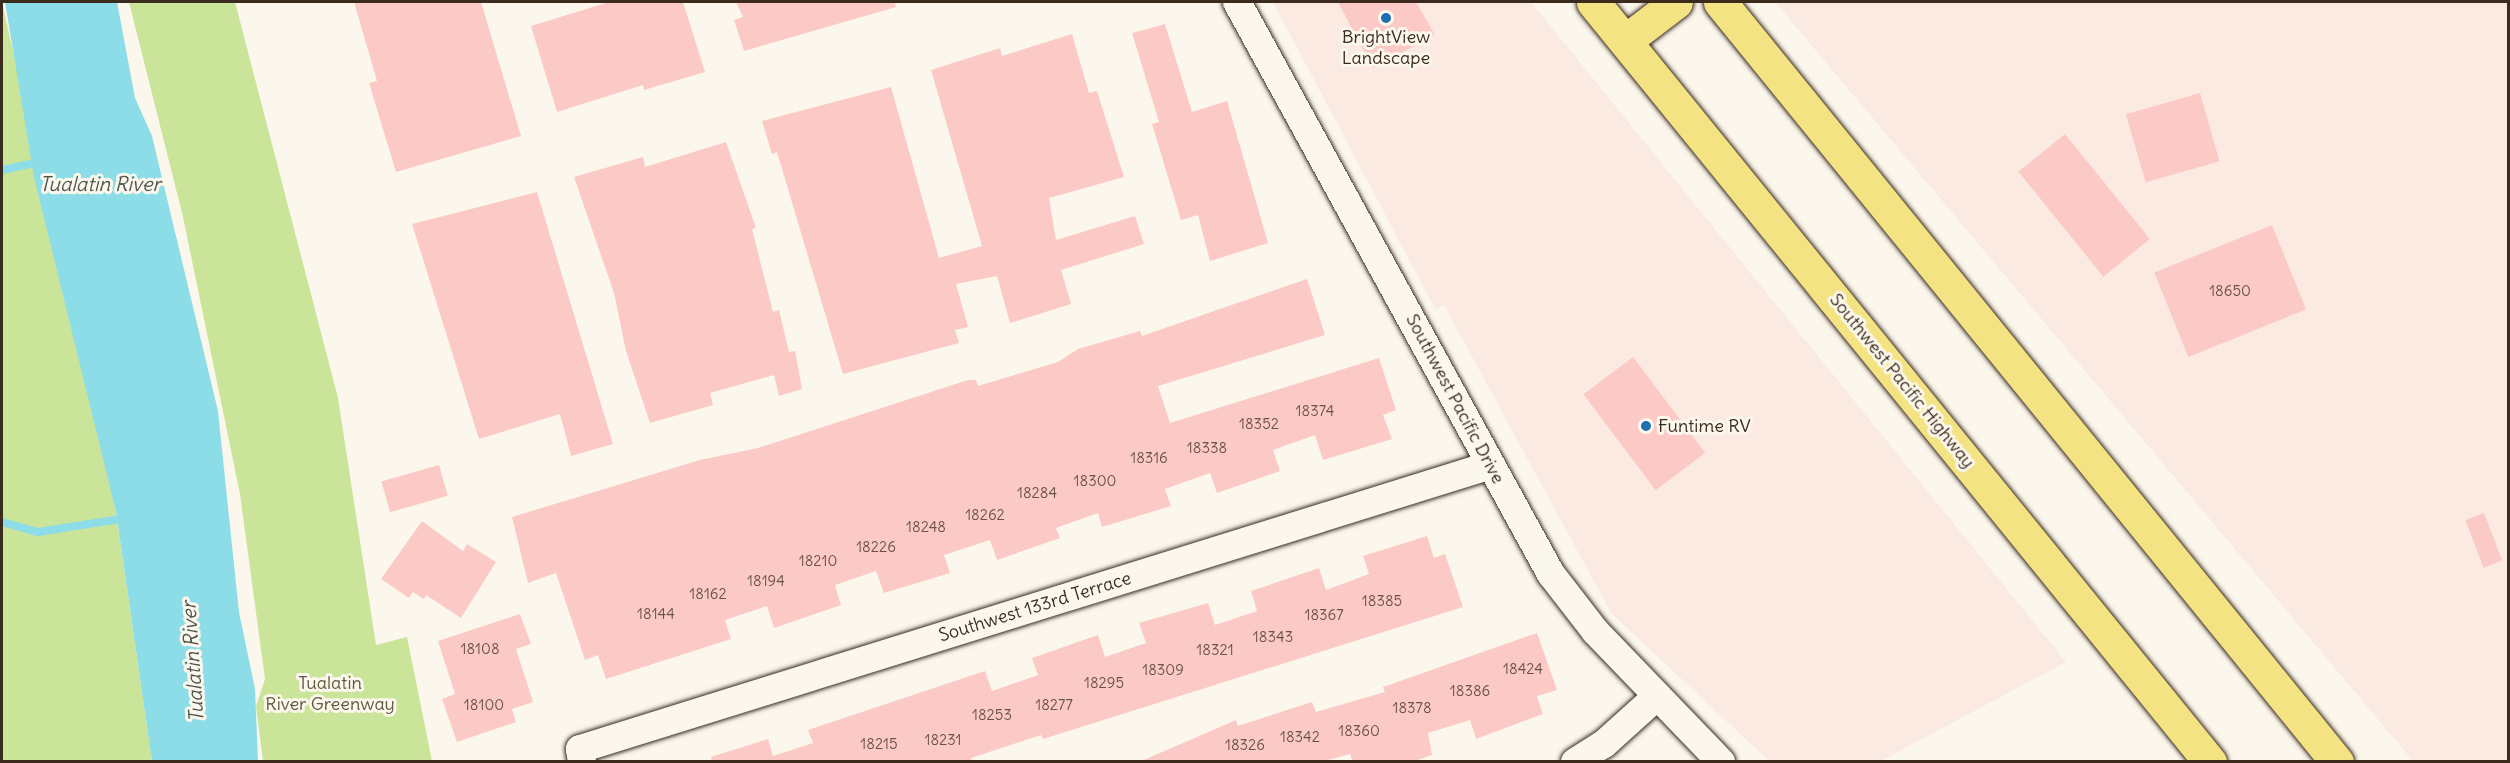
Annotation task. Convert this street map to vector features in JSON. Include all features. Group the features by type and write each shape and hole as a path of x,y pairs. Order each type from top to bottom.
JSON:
{"highway":[{"name":"Southwest Pacific Highway","path":"1593,2 2210,762"},
{"path":"1625,41 1676,2"},
{"path":"1720,2 2337,762"}],"street":[{"name":"Southwest Pacific Drive","path":"1237,2 1491,465 1572,603 1656,696 1721,762"},
{"name":"Southwest 133rd Terrace","path":"581,755 1491,465"},
{"path":"1575,762 1604,744 1656,696"}],"shaded area":[{"path":"1273,2 1531,2 2066,662 1881,761 1769,761 1611,613 1444,305 1435,309"},
{"path":"1775,2 2508,2 2508,761 2413,761"}],"green space":[{"path":"2,2 116,512 152,761 2,761"},
{"name":"Tualatin River Greenway","path":"129,2 235,2 338,398 376,645 407,637 432,761 263,761 256,706 265,679 240,494 183,217"}],"water":[{"name":"Tualatin River","path":"5,2 117,2 135,98 152,136 218,411 239,612 255,689 258,761 152,761 116,512 34,177"}],"building":[{"path":"354,2 481,2 521,136 396,172 369,83 377,81"},
{"path":"609,2 683,2 705,72 644,90 643,85 557,112 531,26"},
{"path":"736,2 895,2 896,7 744,51 734,20 743,17"},
{"name":"BrightView Landscape","path":"1338,2 1416,2 1435,35 1373,68"},
{"path":"1165,24 1192,112 1227,101 1268,243 1210,261 1198,215 1181,220 1152,124 1159,122 1132,33"},
{"path":"1072,34 1089,93 1097,91 1124,177 1049,198 1056,240 1135,216 1144,244 1061,270 1071,304 1010,323 997,276 956,284 968,327 955,330 959,343 843,374 777,152 772,154 762,121 891,87 939,258 982,246 931,70 1000,48 1002,56"},
{"path":"2200,93 2220,161 2146,182 2126,114"},
{"path":"2065,134 2150,239 2103,277 2018,172"},
{"path":"726,142 756,228 752,229 773,312 779,310 789,352 795,351 802,389 779,396 774,375 710,393 713,405 650,423 626,351 614,293 574,177 643,157 645,167"},
{"path":"537,192 613,444 571,456 560,414 479,439 412,224"},
{"path":"2272,225 2306,309 2188,357 2154,273"},
{"path":"1307,279 1325,335 1158,386 1170,423 1379,358 1396,410 1383,415 1392,439 1323,460 1315,435 1273,450 1280,471 1217,493 1210,473 1165,489 1171,506 1102,527 1098,513 1056,528 1060,538 997,560 990,540 944,555 950,573 884,593 876,571 835,585 841,605 774,628 767,606 725,620 731,639 606,679 598,655 585,660 556,573 528,583 512,517 700,460 758,448 968,380 976,380 978,386 1058,362 1078,349 1140,331 1142,336"},
{"name":"Funtime RV","path":"1633,357 1705,453 1656,490 1583,394"},
{"path":"439,465 448,496 390,512 381,482"},
{"path":"2484,513 2502,561 2484,568 2465,520"},
{"path":"422,521 463,551 467,544 496,562 461,618 426,595 424,599 413,592 409,598 381,579"},
{"path":"1427,536 1434,558 1445,554 1463,607 1043,739 1041,735 971,758 972,762 712,762 711,757 768,739 773,756 813,743 808,730 985,671 992,691 1038,675 1032,658 1098,635 1105,657 1146,643 1139,623 1208,603 1215,625 1257,611 1251,591 1319,568 1326,590 1369,574 1363,556"},
{"path":"520,614 531,644 516,649 533,702 512,709 516,722 457,742 442,699 455,694 438,641"},
{"path":"1537,633 1557,690 1537,696 1543,714 1476,739 1470,720 1428,733 1432,755 1412,762 1353,762 1350,754 1321,762 1139,762 1236,720 1238,726 1312,702 1316,712 1385,692 1383,687"}],"waterway":[{"path":"2,170 41,162"},
{"path":"2,522 38,532 126,518"}],"place":[{"name":"BrightView Landscape","path":"1386,18"},
{"name":"Funtime RV","path":"1646,426"}]}
